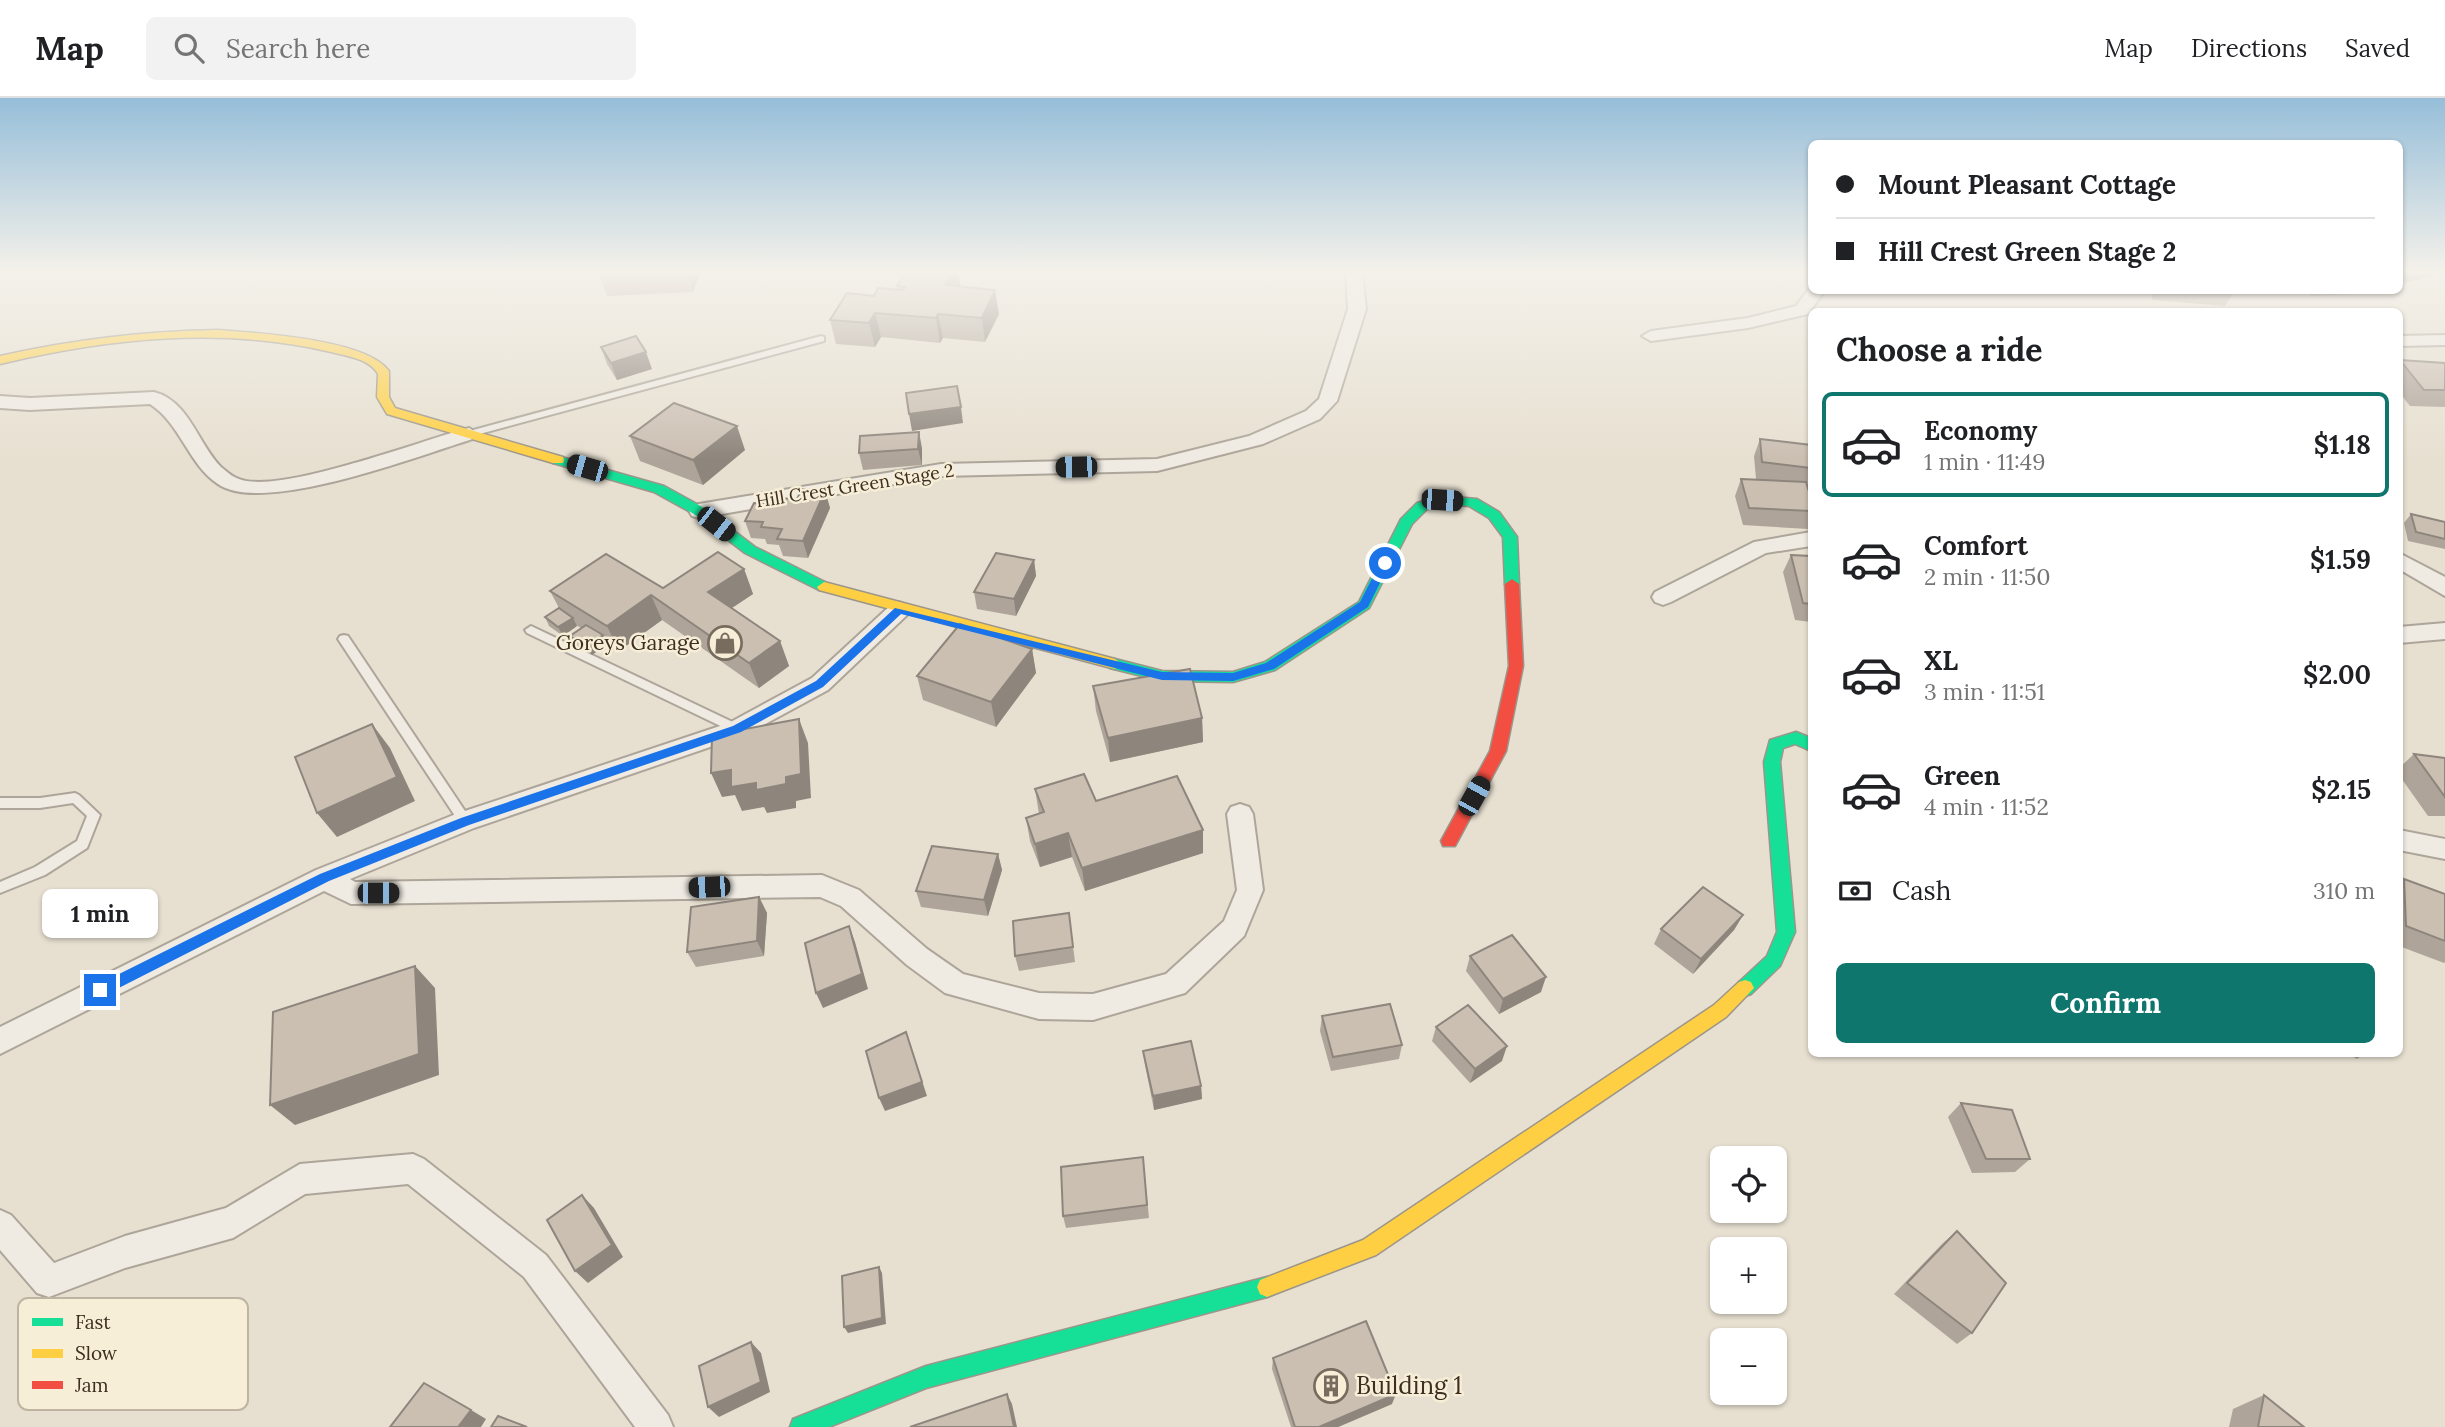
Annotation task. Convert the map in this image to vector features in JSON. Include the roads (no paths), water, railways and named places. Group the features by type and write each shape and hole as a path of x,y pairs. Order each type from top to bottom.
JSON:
{"street":[{"name":"Hill Crest Green Stage 2","path":"699,511 941,470 1157,465 1255,440 1313,415 1328,401 1349,335"},
{"path":"1651,336 1658,335"},
{"path":"0,360 34,351 137,336 238,337 330,346 355,354 383,369 386,374 382,396 391,411 659,489 699,511 750,550 832,591 1162,676 1233,677 1270,666 1364,604 1406,522 1422,506 1442,500 1472,502 1494,515 1510,537 1516,666 1499,751 1448,841"},
{"path":"2403,341 2445,341"},
{"path":"0,401 30,404 154,398 171,407 216,473 235,486 258,488 316,479 469,434"},
{"path":"1662,597 1761,547 1808,539"},
{"path":"2403,562 2433,578 2445,589"},
{"path":"0,1041 325,878 465,821 737,729 820,684 899,610"},
{"path":"2403,635 2445,631"},
{"path":"801,1427 926,1377 1275,1285 1369,1248 1449,1195 1720,1011 1774,961 1786,932 1772,762 1776,744 1796,738 1808,744"},
{"path":"325,878 351,893 822,886 850,898 917,957 955,984 1039,1006 1093,1007 1175,984 1234,928 1250,890 1240,814"},
{"path":"2403,841 2445,849"},
{"path":"0,1226 49,1281 125,1252 233,1223 300,1179 413,1170 535,1266 656,1427"}],"lane":[{"path":"469,434 821,339"},
{"path":"531,630 737,729"},
{"path":"344,639 465,821"},
{"path":"0,803 40,803 75,799 94,815 82,844 40,871 0,888"}],"place":[{"name":"Goreys Garage","path":"725,643"},
{"name":"Building 1","path":"1331,1386"}]}
